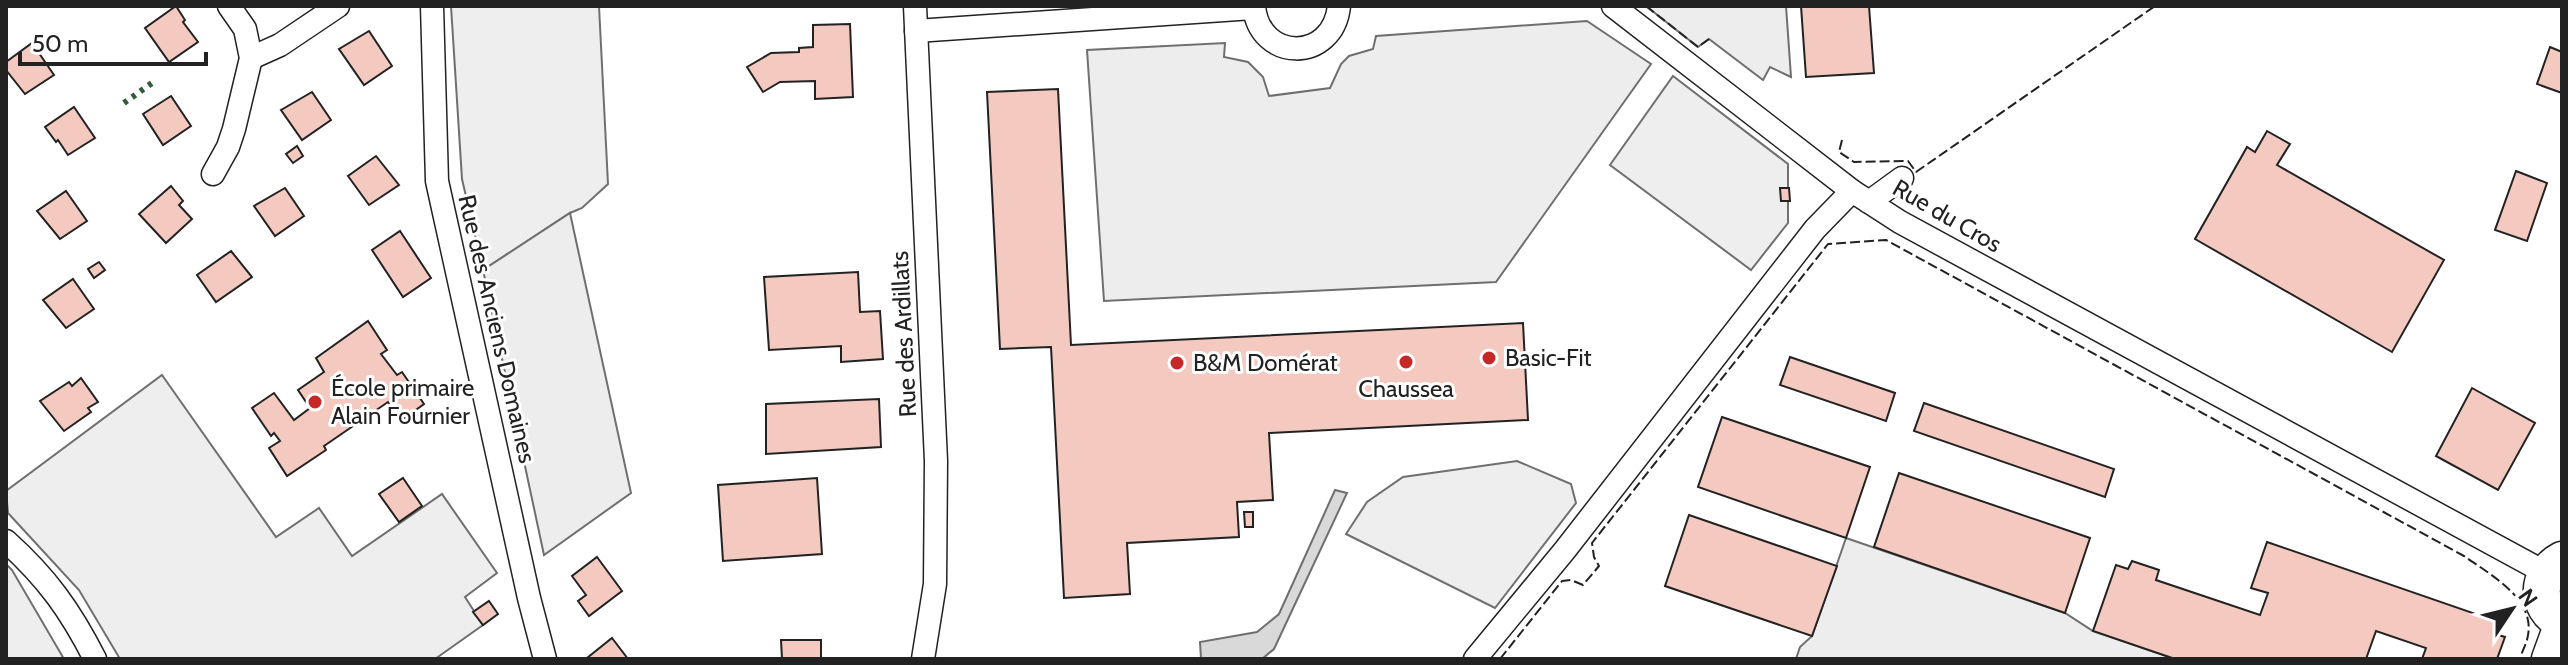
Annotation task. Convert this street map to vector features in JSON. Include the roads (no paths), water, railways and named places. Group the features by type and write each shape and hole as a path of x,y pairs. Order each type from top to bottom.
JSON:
{"main road":[{"path":"2550,659 2562,624 2548,611 2541,592 2554,566"}],"street":[{"path":"213,174 234,129 251,58 245,29 229,6"},
{"path":"251,58 280,45 338,6"},
{"name":"Rue des Anciens Domaines","path":"432,6 437,181 545,659"},
{"name":"Rue des Ardillats","path":"915,6 936,461 935,584 923,659"},
{"path":"916,31 1254,7 1256,21 1263,33 1286,48 1300,49 1324,39 1333,29 1339,6"},
{"name":"Rue du Cros","path":"1613,6 1860,196 1900,222 2554,566"},
{"path":"1475,659 1565,550 1815,229 1860,196 1902,178"},
{"path":"6,541 37,569 73,617 95,659"}],"place":[{"name":"Basic-Fit","path":"1489,358"},
{"name":"Chaussea","path":"1406,362"},
{"name":"B&M Domérat","path":"1177,363"},
{"name":"École primaire Alain Fournier","path":"315,402"}]}
